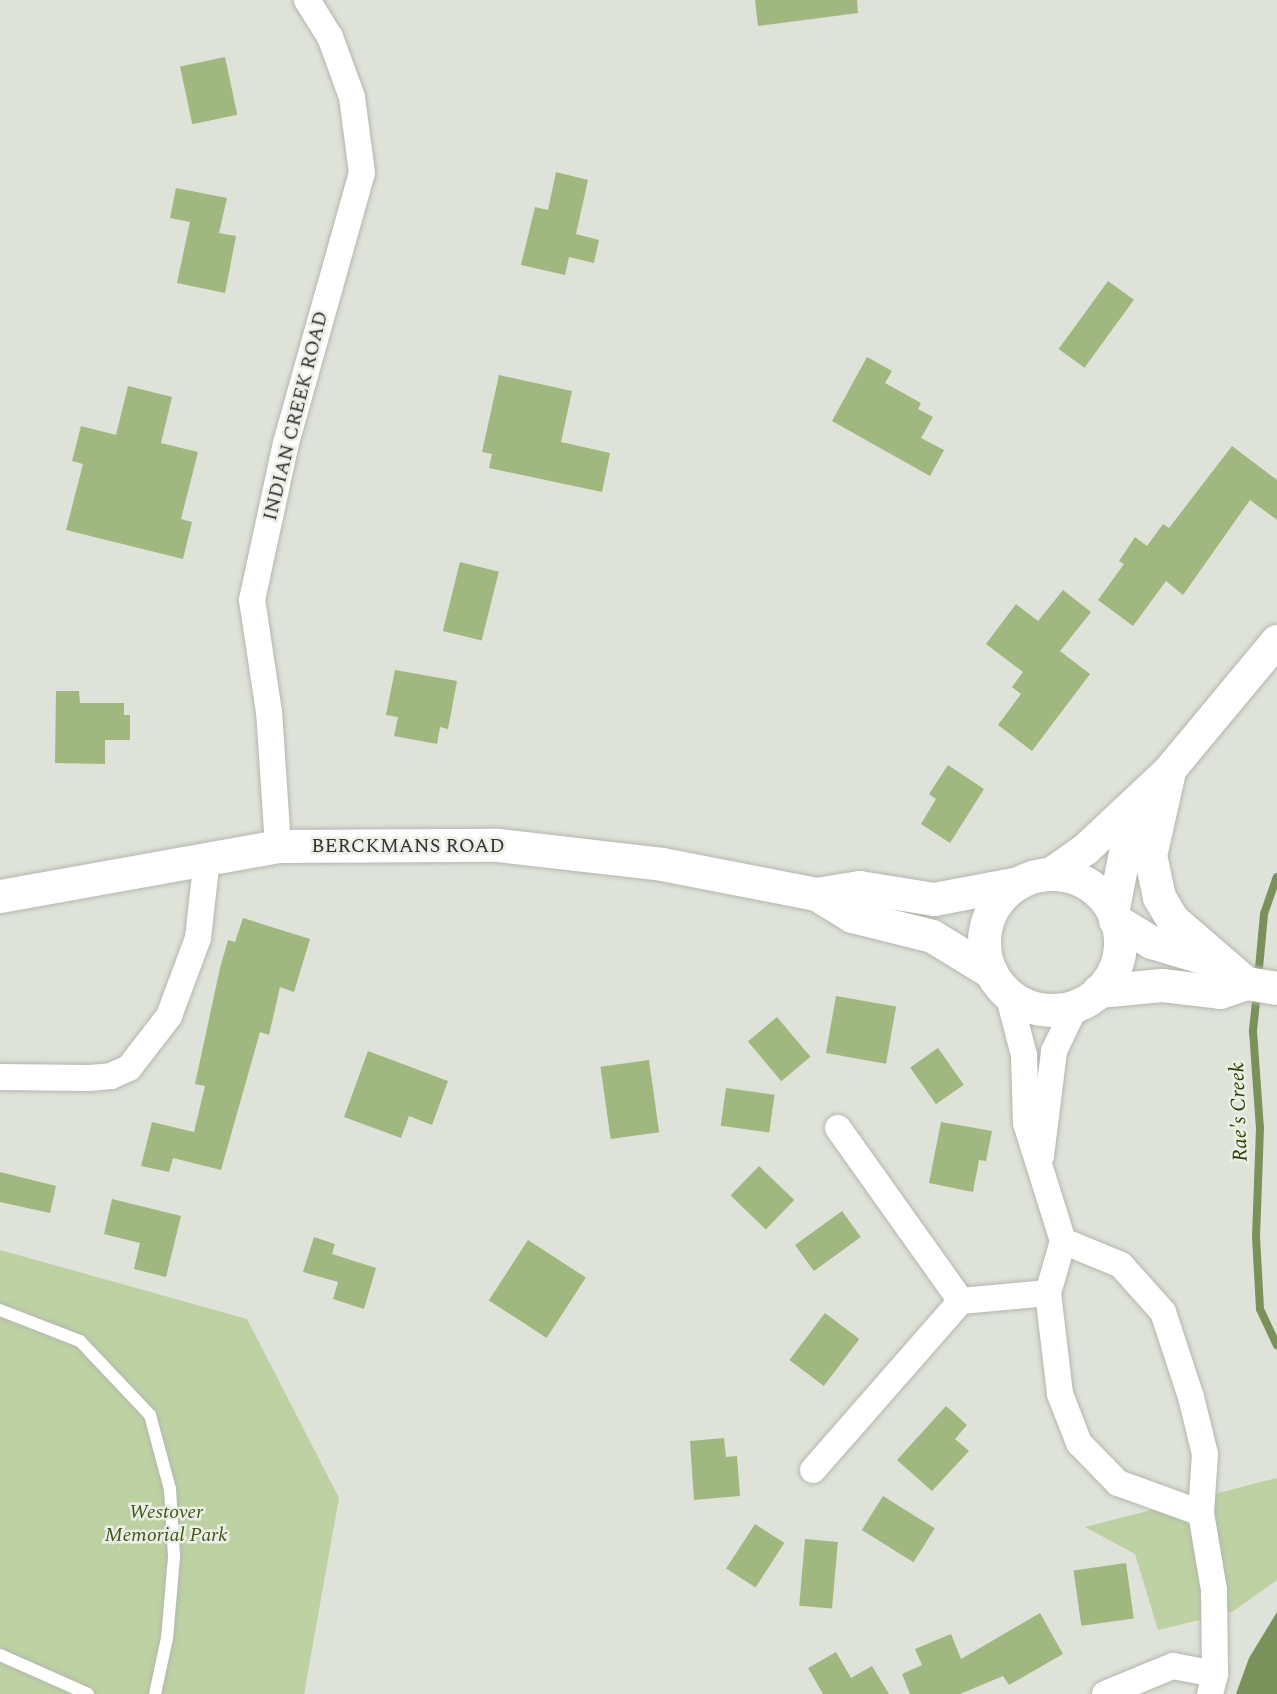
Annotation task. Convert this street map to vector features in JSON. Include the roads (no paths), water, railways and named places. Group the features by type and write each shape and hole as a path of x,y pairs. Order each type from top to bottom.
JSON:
{"main road":[{"path":"1169,771 1153,832 1153,878 1173,920 1250,978"},
{"name":"BERCKMANS ROAD","path":"0,896 278,846 498,845 662,864 816,894 852,916 932,936 999,983"},
{"name":"BERCKMANS ROAD","path":"816,894 859,886 934,899 1034,879"},
{"path":"1087,998 1108,980 1118,959 1120,936 1114,916 1100,894 1081,880 1034,879 1002,896 990,914 984,935 999,983 1026,1005 1047,1010 1087,998 1162,985 1220,992 1250,978"},
{"path":"1114,916 1151,942 1250,978"}],"street":[{"name":"INDIAN CREEK ROAD","path":"278,846 269,712 252,600 286,443 362,173 352,97 330,37 307,0"},
{"path":"1034,879 1086,849 1169,771 1277,641"},
{"path":"1114,916 1128,838 1169,771"},
{"path":"0,1077 89,1078 111,1076 129,1068 169,1016 198,938 207,858"},
{"path":"999,983 1024,1055 1026,1122 1041,1162 1063,1241 1048,1293 1060,1394 1079,1443 1118,1483 1201,1513"},
{"path":"1041,1162 1054,1051 1087,998"},
{"path":"838,1128 961,1301"},
{"path":"1063,1241 1121,1265 1163,1312 1205,1454 1201,1513 1214,1590 1213,1684 1173,1666 1105,1694"},
{"path":"813,1470 961,1301 1048,1293"}],"lane":[{"path":"0,1310 80,1341 150,1415 170,1489 174,1557 166,1638 155,1694"},
{"path":"0,1655 87,1694"}],"waterway":[{"name":"Rae's Creek","path":"1258,979 1264,914 1277,877"},
{"name":"Rae's Creek","path":"1257,992 1253,1031 1260,1128 1256,1237 1260,1309 1277,1345"}],"park label":[{"name":"Westover Memorial Park","path":"166,1524"}]}
